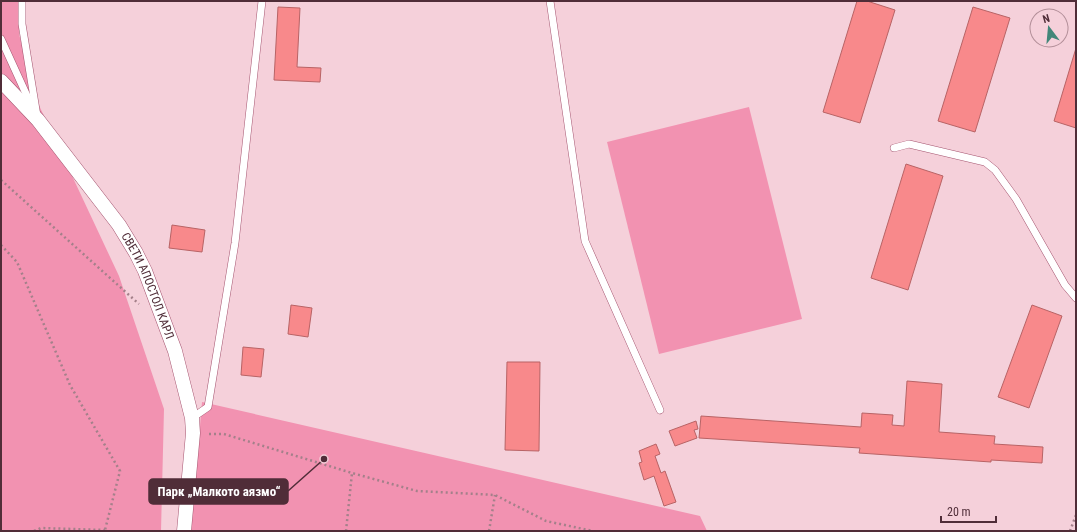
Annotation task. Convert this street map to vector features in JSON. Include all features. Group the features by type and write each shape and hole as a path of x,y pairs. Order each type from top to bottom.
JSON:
{"street":[{"name":"СВЕТИ АПОСТОЛ КАРЛ","path":"1,81 38,120 119,225 145,271 176,351 192,418 193,433 184,531"}],"lane":[{"path":"22,1 22,24 38,120"},
{"path":"192,418 208,406 210,399 235,243 262,1"},
{"path":"550,1 585,241 660,410"},
{"path":"1,40 38,120"},
{"path":"894,148 909,144 985,162 995,170 1016,199 1065,285 1076,298"}],"path":[{"path":"1,180 142,306"},
{"path":"1,244 17,262 70,385 120,471 105,531 41,528 34,531"},
{"path":"193,433 224,434 417,491 495,495 546,521 593,531"},
{"path":"346,531 352,473"},
{"path":"489,531 495,495"},
{"path":"1070,531 1076,515"}],"shaded area":[{"path":"1,1 19,1 19,34 36,99 119,276 164,409 161,531 1,531"},
{"path":"749,107 802,319 659,354 607,142"},
{"path":"202,402 700,516 707,531 191,531"}],"building":[{"path":"857,1 867,1 895,10 860,123 823,112"},
{"path":"278,7 300,8 297,67 321,68 320,82 274,80"},
{"path":"973,7 1010,18 975,132 938,121"},
{"path":"1076,48 1076,128 1054,121"},
{"path":"906,164 943,176 908,290 871,278"},
{"path":"172,225 205,230 202,252 169,248"},
{"path":"291,305 312,308 308,337 288,334"},
{"path":"1032,305 1062,316 1029,408 998,397"},
{"path":"243,347 264,349 261,377 241,375"},
{"path":"507,362 540,362 539,451 505,450"},
{"path":"907,381 942,384 939,432 995,436 994,444 1043,447 1042,463 991,460 991,462 859,453 860,448 699,438 701,416 861,427 862,413 893,415 892,425 904,426"},
{"path":"696,421 698,429 694,430 697,438 675,446 669,431"},
{"path":"656,444 660,454 655,456 661,473 665,471 676,502 664,506 654,476 644,480 639,463 642,462 639,451"}],"place":[{"name":"Парк „Малкото аязмо“","path":"324,459"}]}
